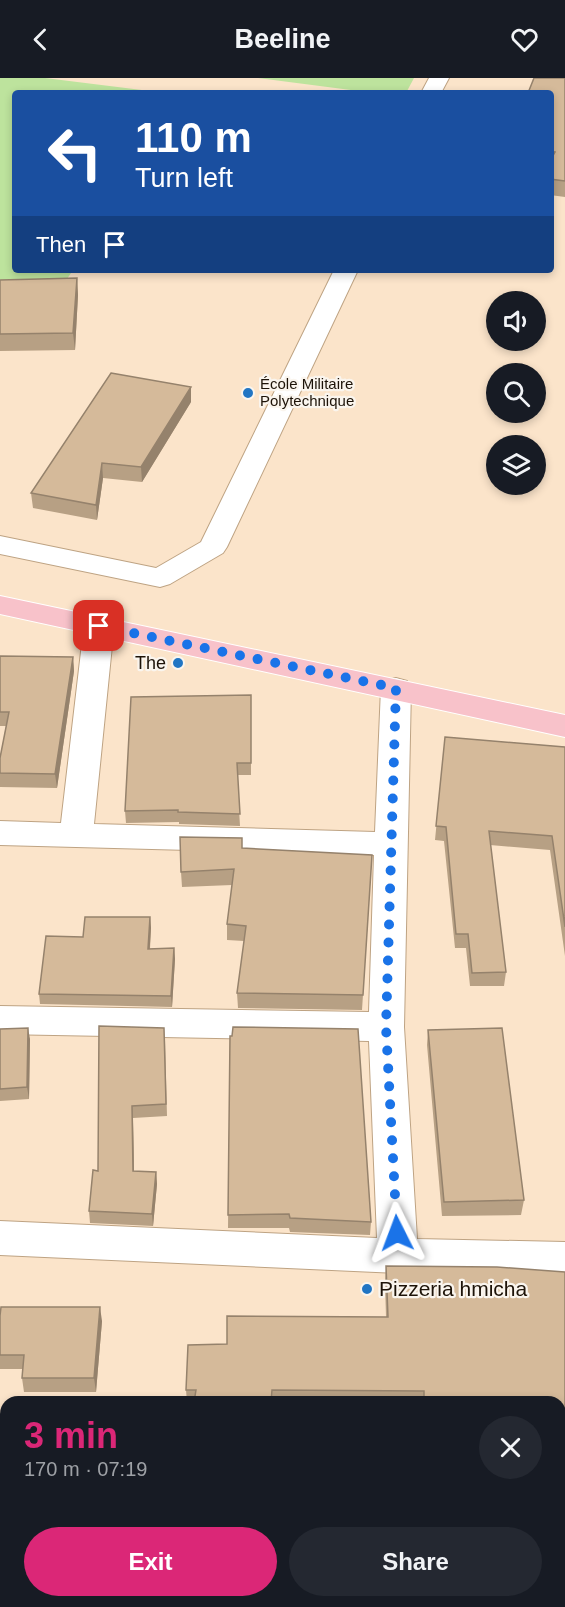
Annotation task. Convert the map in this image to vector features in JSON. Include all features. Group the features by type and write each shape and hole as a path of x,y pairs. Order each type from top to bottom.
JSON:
{"main road":[{"path":"0,605 565,726"}],"street":[{"path":"0,545 160,578 213,547 345,273"},
{"path":"76,835 99,626"},
{"path":"396,688 386,1027 398,1256"},
{"path":"0,833 390,844"},
{"path":"0,1020 386,1027"},
{"path":"0,1238 398,1256 565,1259"}],"green space":[{"path":"0,78 45,78 142,90 12,90 12,273 71,273 57,294 0,285"},
{"path":"258,78 414,78 408,90 351,90"}],"building":[{"path":"534,78 565,78 565,181 554,180 554,90 529,90"},
{"path":"77,278 73,333 0,334 0,280"},
{"path":"111,373 191,387 141,467 102,463 96,505 31,493"},
{"path":"0,656 73,657 55,774 0,773 0,758 9,712 0,712"},
{"path":"251,695 251,763 237,763 240,814 178,812 178,810 125,811 131,697"},
{"path":"445,737 565,747 565,927 552,836 489,831 506,972 472,973 468,934 456,934 446,827 436,826"},
{"path":"180,837 242,838 242,848 372,855 363,995 237,993 246,926 227,924 234,869 181,872"},
{"path":"85,917 150,917 148,949 174,948 171,996 39,994 46,936 83,937"},
{"path":"99,1026 164,1028 166,1104 132,1106 133,1171 156,1172 152,1214 89,1211 93,1170 98,1171"},
{"path":"233,1027 358,1029 371,1222 290,1218 289,1214 228,1215 230,1036 232,1036"},
{"path":"28,1028 27,1087 0,1089 0,1029"},
{"path":"502,1028 524,1200 444,1202 428,1030"},
{"path":"386,1266 497,1267 565,1272 565,1396 424,1396 424,1391 272,1390 272,1396 195,1396 196,1390 186,1390 188,1345 227,1344 227,1316 388,1317"},
{"path":"1,1307 100,1307 94,1378 22,1378 24,1355 0,1355"}],"place":[{"name":"École Militaire Polytechnique","path":"248,393"},
{"name":"The","path":"178,663"},
{"name":"Pizzeria hmicha","path":"367,1289"}],"route":[{"path":"99,626 396,688 386,1027 397,1233"}]}
